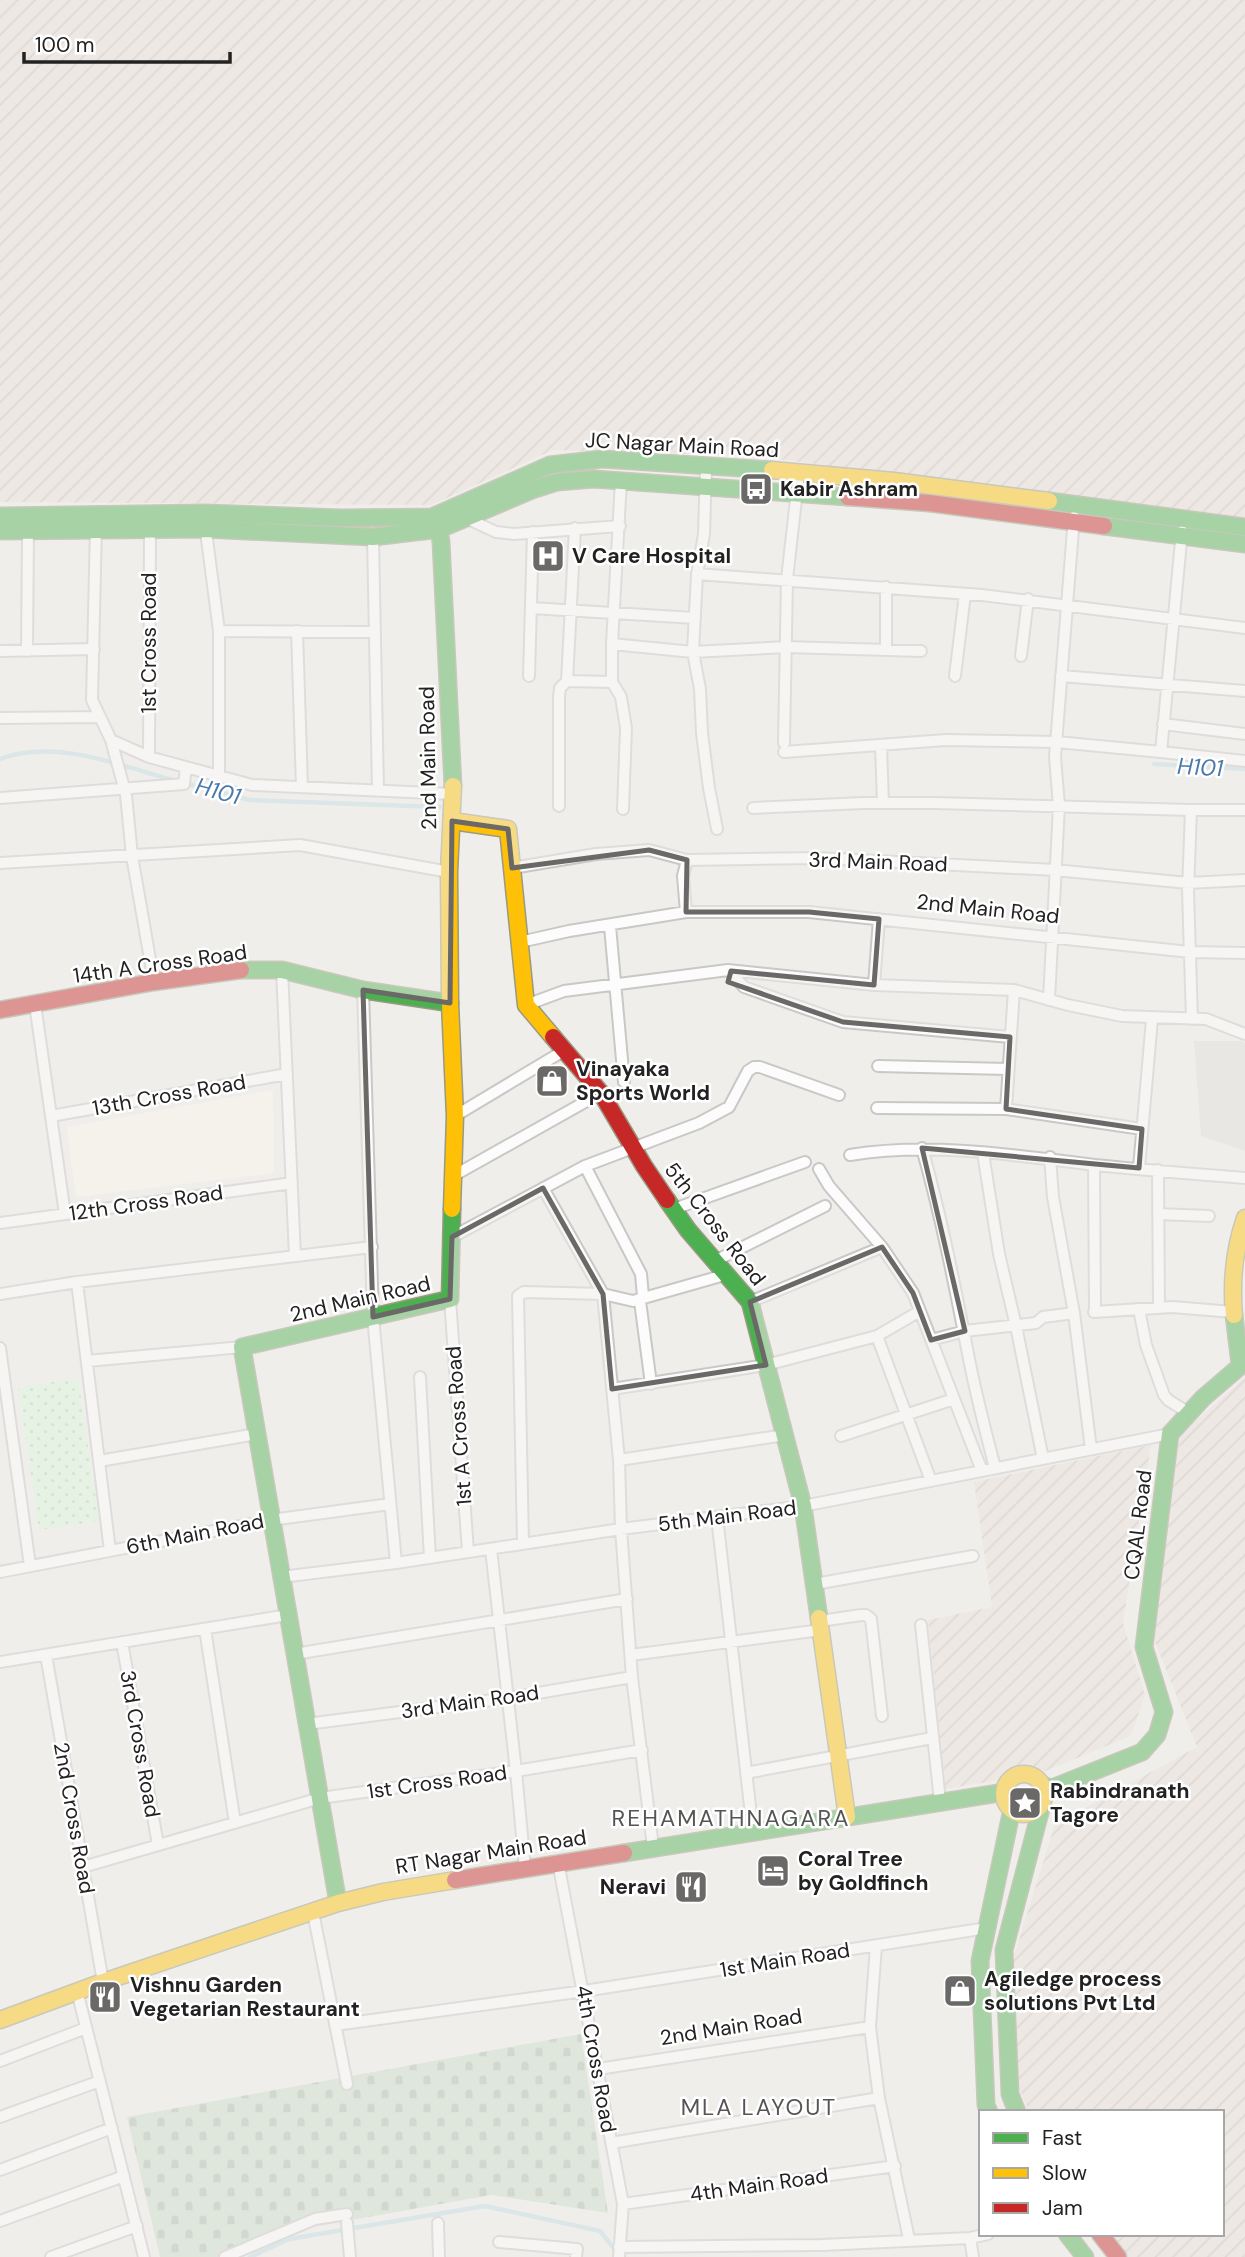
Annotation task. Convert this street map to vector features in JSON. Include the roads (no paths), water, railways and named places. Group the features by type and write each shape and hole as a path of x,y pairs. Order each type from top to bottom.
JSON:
{"street":[{"name":"JC Nagar Main Road","path":"463,512 550,465 602,459 799,473 963,489 1245,527"},
{"path":"706,467 704,534 697,573 693,652 709,788 717,830"},
{"path":"799,473 788,579 784,748 881,746 946,740 1057,742 1245,761"},
{"name":"JC Nagar Main Road","path":"0,516 150,528 205,521 373,537 438,522 556,482 594,479 929,503 1245,544"},
{"path":"621,480 612,682 621,697 626,728 623,809"},
{"path":"1049,1000 1059,806 1055,757 1075,505"},
{"path":"463,512 496,532 514,534 620,526"},
{"name":"JC Nagar Main Road","path":"0,531 97,522 432,517 438,522"},
{"path":"1161,751 1183,519"},
{"path":"205,521 219,631 219,776"},
{"path":"97,522 92,700 111,740 124,790 132,856 154,982"},
{"name":"2nd Main Road","path":"242,1347 450,1299 455,1116 450,1003 449,872 453,794 438,522"},
{"name":"1st Cross Road","path":"149,757 150,528"},
{"path":"558,806 559,697 560,688 567,681 575,528"},
{"path":"27,651 29,530"},
{"path":"529,676 533,532"},
{"path":"373,537 378,790"},
{"path":"697,573 1028,600 1245,628"},
{"path":"886,587 886,650"},
{"path":"955,676 965,594"},
{"path":"1021,656 1028,600"},
{"path":"531,608 695,618"},
{"path":"219,631 375,632"},
{"path":"297,631 302,787"},
{"path":"612,644 693,652 786,647 920,651"},
{"path":"0,651 94,649"},
{"path":"1061,676 1245,691"},
{"path":"567,681 612,682"},
{"path":"0,718 100,716"},
{"path":"1163,724 1245,734"},
{"path":"111,740 149,757 252,785 453,794"},
{"path":"881,746 883,803"},
{"path":"0,798 184,784 186,767"},
{"path":"753,808 883,803 1245,810"},
{"path":"1191,810 1188,883 1192,1019"},
{"path":"452,821 508,828 526,1005 564,991 728,970 874,985 1014,990 1122,1016 1206,1019 1245,1034"},
{"path":"0,863 300,845 449,872"},
{"name":"3rd Main Road","path":"512,868 596,854 649,850 687,860 818,858 1055,870 1188,883 1245,880"},
{"path":"687,860 683,876 687,912"},
{"name":"2nd Main Road","path":"520,942 569,931 687,912 809,912 1190,952 1245,953"},
{"path":"874,985 879,919"},
{"path":"610,926 624,1082"},
{"name":"14th A Cross Road","path":"0,1010 154,982 242,970 282,970 363,990 450,1003"},
{"path":"282,970 295,1256"},
{"path":"728,970 744,987 843,1023 1010,1037"},
{"path":"363,990 373,1317 396,1563"},
{"path":"1006,1109 1014,990"},
{"path":"36,1004 65,1214"},
{"name":"5th Cross Road","path":"526,1005 601,1093 688,1230 750,1302 803,1506 847,1817"},
{"path":"1139,1168 1152,1018"},
{"path":"455,1116 565,1050"},
{"path":"878,1066 1008,1069"},
{"path":"452,1237 585,1166 699,1123 729,1107 748,1071 754,1067 839,1095"},
{"name":"13th Cross Road","path":"51,1116 287,1074"},
{"path":"453,1176 601,1093"},
{"path":"877,1108 1006,1109 1142,1129"},
{"path":"922,1148 935,1192 970,1363 995,1468"},
{"path":"850,1155 922,1148 1050,1157 1094,1165 1245,1178"},
{"path":"984,1153 999,1254 1043,1459"},
{"path":"1050,1157 1053,1197 1074,1313 1091,1449"},
{"path":"674,1209 805,1162"},
{"path":"1094,1165 1094,1312 1160,1308 1233,1312"},
{"path":"585,1166 641,1274 643,1296 640,1301 651,1384"},
{"path":"820,1169 829,1186 882,1247 913,1293 982,1471"},
{"path":"1158,1170 1160,1308"},
{"name":"12th Cross Road","path":"0,1223 292,1183"},
{"path":"543,1188 603,1294 619,1460 621,1529 632,1677 653,1847"},
{"path":"715,1261 825,1206"},
{"path":"1158,1214 1209,1216"},
{"path":"1170,1434 1240,1364 1233,1312 1233,1269 1237,1240 1245,1218"},
{"path":"0,1294 77,1282 372,1247"},
{"path":"750,1302 882,1247"},
{"path":"523,1543 518,1296 524,1292 603,1294 640,1301 727,1274"},
{"path":"77,1282 110,1551"},
{"name":"1st A Cross Road","path":"450,1299 468,1552"},
{"path":"1139,1309 1146,1345 1164,1395 1168,1401 1189,1413"},
{"path":"612,1389 766,1365 877,1336 920,1311"},
{"path":"931,1340 965,1331 1036,1323 1043,1317 1074,1313"},
{"path":"877,1336 931,1481"},
{"path":"87,1361 242,1347 338,1903"},
{"path":"0,1348 30,1566"},
{"path":"420,1377 430,1558"},
{"path":"841,1436 954,1399"},
{"path":"99,1461 257,1434"},
{"name":"5th Main Road","path":"281,1577 803,1506 1170,1434"},
{"name":"CQAL Road","path":"1043,1793 1142,1752 1157,1735 1164,1712 1144,1647 1170,1434"},
{"path":"619,1460 785,1435"},
{"name":"6th Main Road","path":"0,1572 271,1520 390,1504"},
{"path":"717,1517 753,1832"},
{"path":"491,1549 524,1868"},
{"path":"815,1584 973,1556"},
{"path":"295,1654 627,1599"},
{"path":"0,1662 288,1615"},
{"path":"631,1655 731,1643 866,1615 870,1619 882,1716"},
{"path":"921,1625 940,1801"},
{"path":"205,1629 235,1823"},
{"name":"3rd Cross Road","path":"122,1642 158,1846"},
{"name":"2nd Cross Road","path":"46,1655 103,1982"},
{"name":"3rd Main Road","path":"307,1724 508,1698 632,1677"},
{"path":"746,1773 932,1738"},
{"name":"1st Cross Road","path":"83,1867 320,1798 516,1771 642,1750"},
{"path":"1016,2110 1010,2094 1003,1950 1043,1793 1033,1776 1020,1774 1009,1780 1004,1792 1012,1809 1027,1814 1037,1810 1043,1793"},
{"name":"RT Nagar Main Road","path":"0,2020 103,1982 338,1903 383,1892 1004,1792"},
{"path":"988,2110 980,1961 1012,1809"},
{"name":"4th Cross Road","path":"558,1862 623,2204 619,2250"},
{"path":"313,1912 347,2084"},
{"name":"1st Main Road","path":"335,2025 584,1991 987,1928"},
{"path":"876,1946 870,2026 879,2098 909,2239"},
{"path":"77,1991 144,2257"},
{"name":"2nd Main Road","path":"598,2069 870,2026"},
{"path":"0,2061 86,2028"},
{"path":"0,2116 100,2081"},
{"path":"611,2143 879,2098"},
{"path":"0,2170 112,2129"},
{"name":"4th Main Road","path":"623,2204 895,2166"},
{"path":"0,2221 124,2176"},
{"path":"225,2257 315,2219 347,2218 350,2257"},
{"path":"438,2223 439,2257"},
{"path":"51,2257 136,2226"},
{"path":"619,2250 822,2251 909,2239 979,2236"},
{"path":"1069,2236 1085,2257"},
{"path":"1102,2236 1118,2257"},
{"path":"970,2238 972,2257"},
{"path":"499,2242 577,2249 576,2257"}],"waterway":[{"name":"H101","path":"0,759 21,753 66,753 88,756 176,781"},
{"name":"H101","path":"1154,764 1245,769"},
{"name":"H101","path":"184,783 250,800 440,807"},
{"path":"250,2257 289,2239 485,2206 600,2231 616,2251"}],"place":[{"name":"Kabir Ashram","path":"756,489"},
{"name":"V Care Hospital","path":"548,556"},
{"name":"Vinayaka Sports World","path":"552,1081"},
{"name":"Rabindranath Tagore","path":"1025,1803"},
{"name":"Coral Tree by Goldfinch","path":"773,1871"},
{"name":"Neravi","path":"691,1887"},
{"name":"Agiledge process solutions Pvt Ltd","path":"960,1991"},
{"name":"Vishnu Garden Vegetarian Restaurant","path":"105,1997"}],"district":[{"name":"REHAMATHNAGARA","path":"731,1818"},
{"name":"MLA LAYOUT","path":"759,2107"}]}
